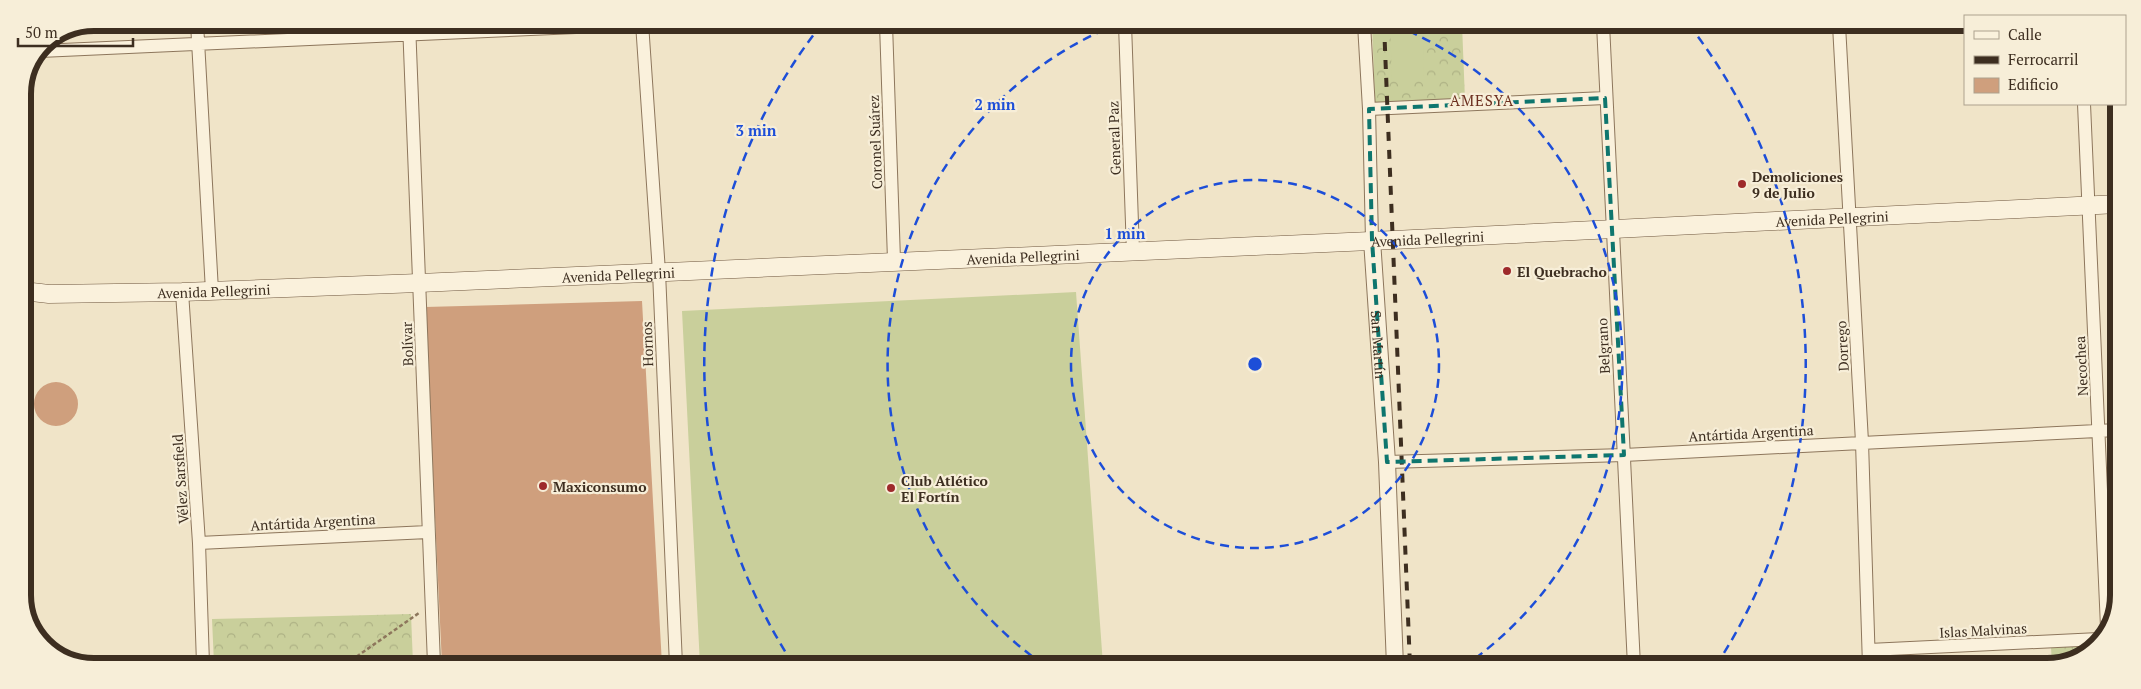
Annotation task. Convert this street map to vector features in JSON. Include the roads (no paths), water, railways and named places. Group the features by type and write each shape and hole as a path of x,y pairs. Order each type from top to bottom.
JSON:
{"main road":[{"name":"Avenida Pellegrini","path":"31,292 49,294 182,292 419,283 894,260 1133,252 2110,204"},
{"name":"Avenida Pellegrini","path":"31,297 49,294"}],"street":[{"path":"197,31 212,291"},
{"path":"49,51 198,45 372,31"},
{"name":"Bolívar","path":"409,31 430,605 434,658"},
{"name":"Hornos","path":"642,31 659,272 676,658"},
{"name":"Coronel Suárez","path":"886,31 894,260"},
{"name":"General Paz","path":"1124,31 1133,252"},
{"name":"San Martín","path":"1364,31 1369,110 1372,240 1387,462 1395,658"},
{"name":"Belgrano","path":"1603,31 1634,658"},
{"name":"Dorrego","path":"1839,31 1862,442 1868,658"},
{"path":"1369,110 1605,98"},
{"name":"Necochea","path":"2084,105 2107,615"},
{"name":"Vélez Sarsfield","path":"182,292 199,543 202,658"},
{"name":"Antártida Argentina","path":"1387,462 1624,455 2110,430"},
{"name":"Antártida Argentina","path":"199,543 428,532"},
{"name":"Islas Malvinas","path":"1868,650 2091,639"}],"railway":[{"path":"1384,31 1410,658"}],"place":[{"name":"Demoliciones 9 de Julio","path":"1742,184"},
{"name":"El Quebracho","path":"1507,271"},
{"name":"Maxiconsumo","path":"543,486"},
{"name":"Club Atlético El Fortín","path":"891,488"}],"district":[{"name":"AMESYA","path":"1482,100"}]}
